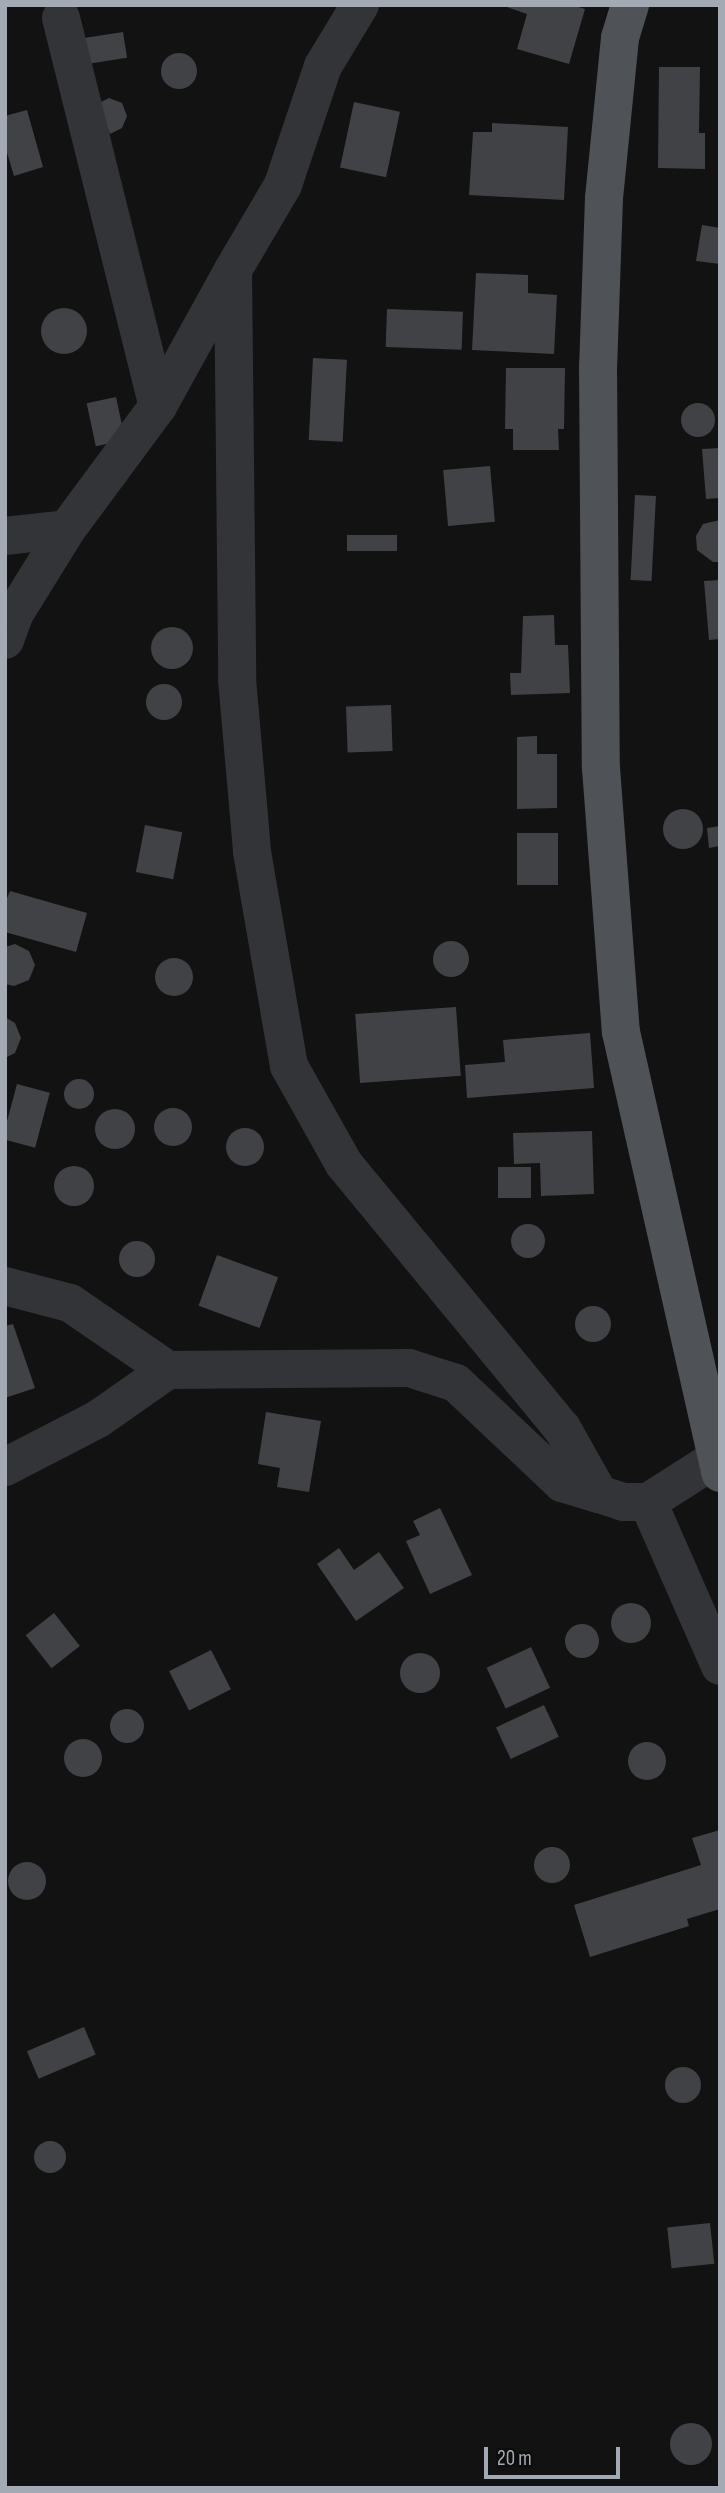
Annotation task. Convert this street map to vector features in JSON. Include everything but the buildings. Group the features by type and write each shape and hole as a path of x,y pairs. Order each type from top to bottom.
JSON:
{"main road":[{"path":"629,5 620,38 603,211 598,366 601,768 621,1032 717,1467"}],"street":[{"path":"5,640 15,613 67,529 158,406 283,185 323,66 360,5"},
{"path":"61,18 158,406"},
{"path":"233,270 237,679 252,852 289,1066 344,1164 562,1428 599,1494"},
{"path":"5,536 67,529"},
{"path":"5,1286 70,1303 168,1370"},
{"path":"5,1467 98,1419 168,1370 409,1368 456,1383 562,1483 623,1502 648,1502 717,1467"},
{"path":"648,1502 720,1666"}]}
